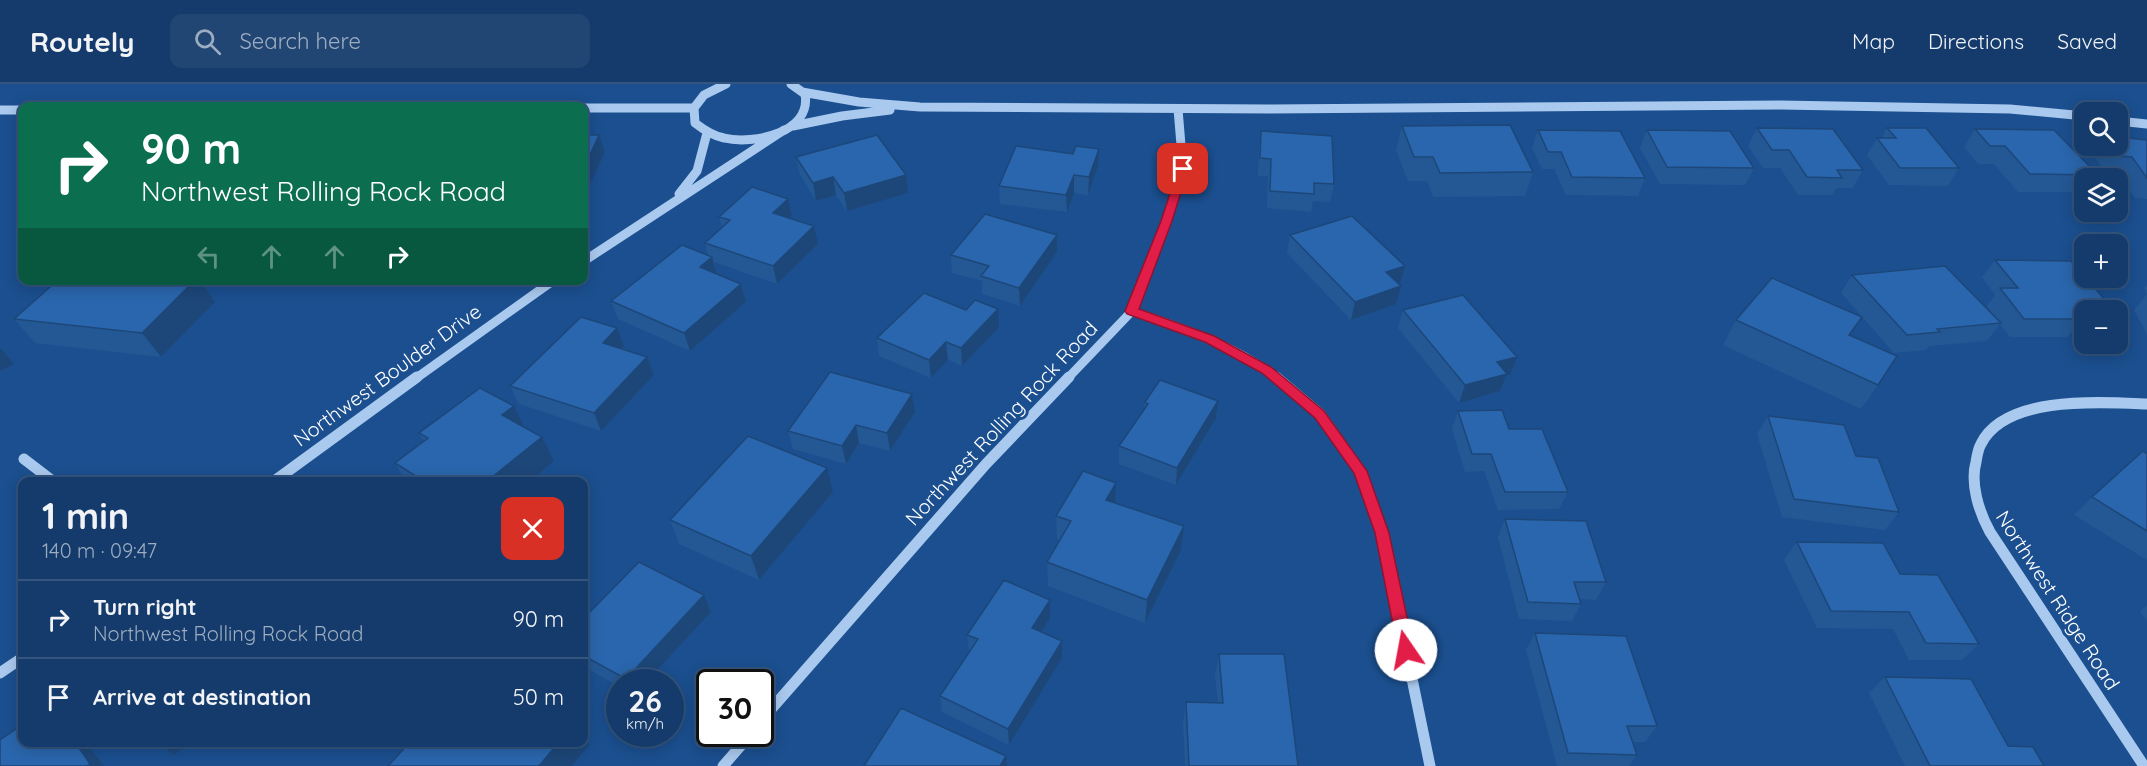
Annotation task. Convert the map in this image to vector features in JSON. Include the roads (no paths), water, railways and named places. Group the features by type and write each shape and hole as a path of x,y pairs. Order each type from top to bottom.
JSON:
{"street":[{"path":"726,84 705,95 694,108 695,123 707,134 730,140 753,139 787,128 842,116 920,107"},
{"path":"790,84 802,92 859,102 920,107 1178,109 1780,105 2010,109 2074,115"},
{"path":"588,258 670,203 746,157 801,118 807,106 802,92"},
{"path":"588,108 694,108"},
{"name":"Northwest Rolling Rock Road","path":"774,706 986,464 1132,311 1167,221 1183,169 1178,109"},
{"path":"0,110 18,110"},
{"path":"2128,121 2147,124"},
{"path":"670,203 697,171 707,134"},
{"name":"Northwest Boulder Drive","path":"280,477 365,417 479,331 547,285"},
{"path":"1132,311 1210,339 1267,370 1320,414 1360,471 1382,533 1430,766"},
{"name":"Northwest Ridge Road","path":"2144,766 1998,545 1979,510 1973,477 1978,449 1994,427 2019,412 2054,403 2147,404"},
{"path":"24,459 47,477"},
{"path":"0,673 18,661"},
{"path":"723,766 740,747"}]}
